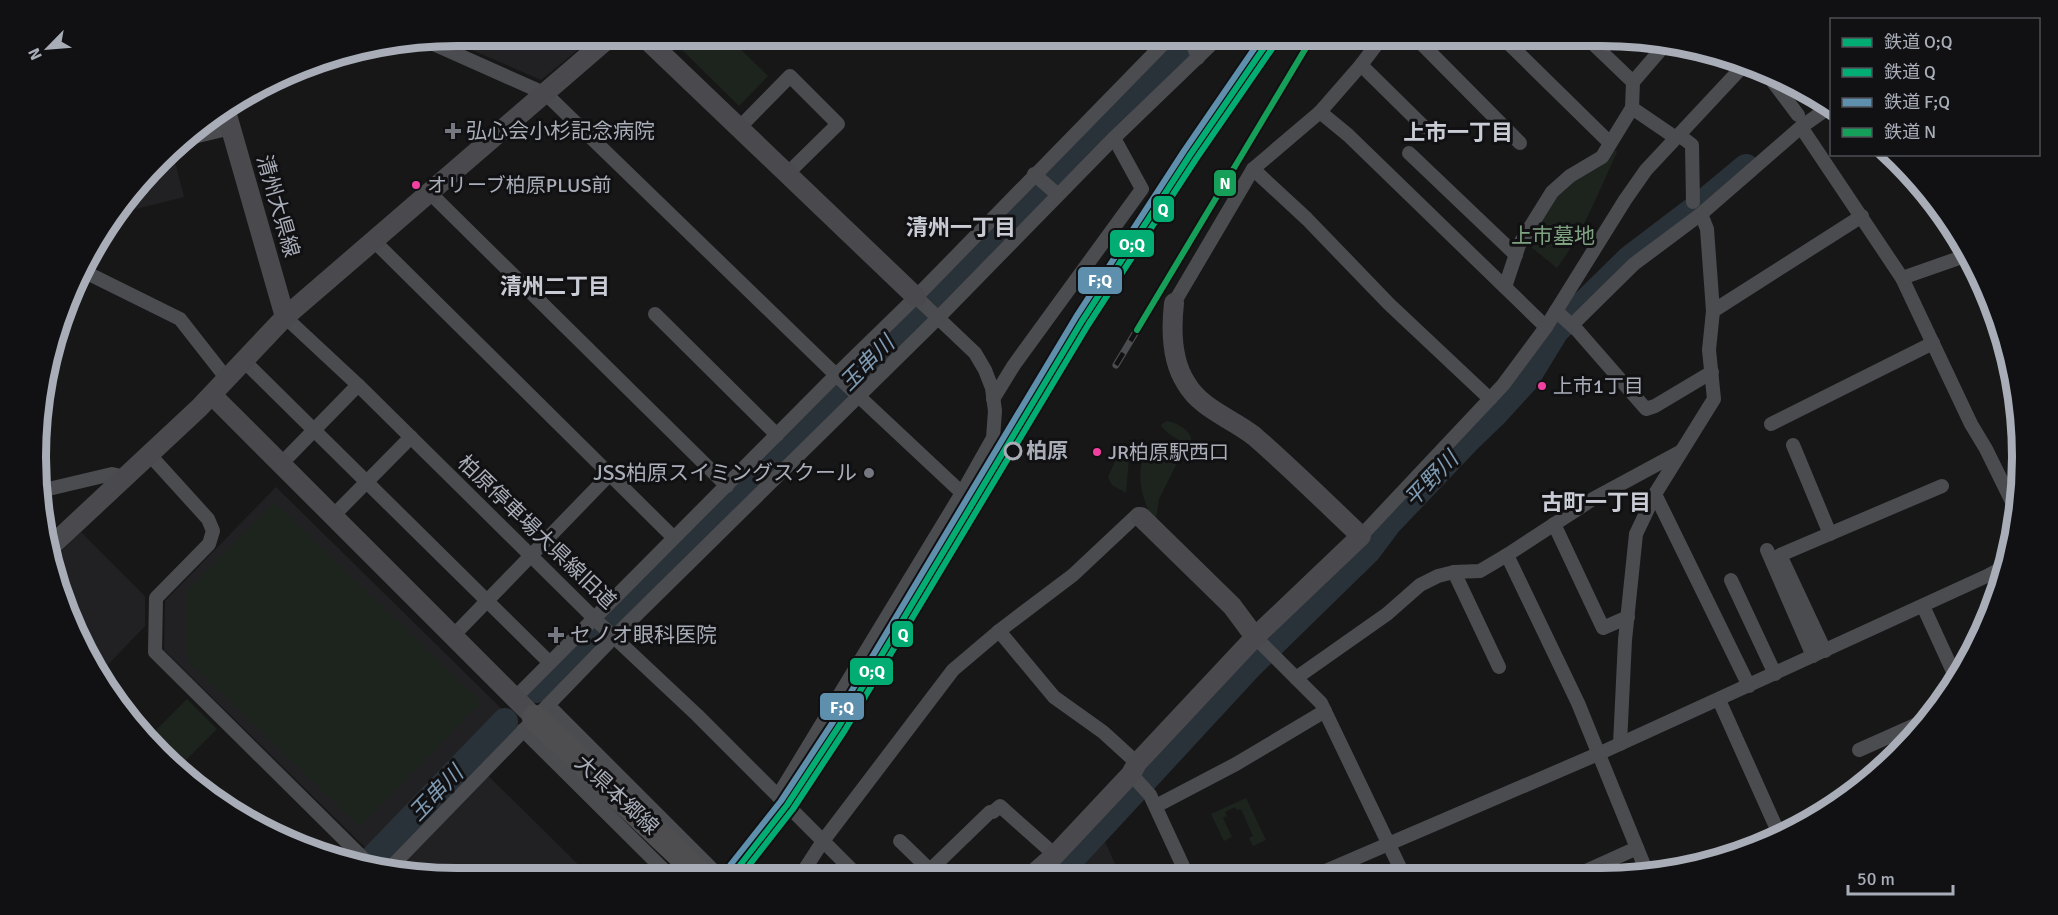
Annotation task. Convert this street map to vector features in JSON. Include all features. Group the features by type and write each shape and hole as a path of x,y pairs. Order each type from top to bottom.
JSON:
{"highway":[{"name":"大県本郷線","path":"535,718 696,868"}],"street":[{"path":"55,542 212,395 285,317 600,46"},
{"path":"653,46 975,353 986,370 995,411 993,438 778,796"},
{"path":"515,698 549,662 604,627 848,386 918,299 1038,177 1162,46"},
{"path":"1361,536 1252,435 1203,403 1191,392 1179,370 1172,329 1174,303 1253,169 1320,112 1375,46"},
{"path":"1424,46 1520,143"},
{"path":"1511,46 1610,143"},
{"path":"1596,46 1633,82"},
{"path":"440,47 546,94 962,493"},
{"path":"394,864 535,718 673,537 777,435 848,386 935,315 1055,193 1114,138 1194,48"},
{"path":"1504,287 1533,220 1552,192 1570,176 1602,157 1632,108 1633,82 1660,51"},
{"path":"1361,65 1424,127"},
{"path":"1040,868 1138,777 1255,637 1361,536 1503,385 1546,327 1646,170 1739,70"},
{"path":"739,128 790,76 837,124 788,174"},
{"path":"1776,86 1902,278 1971,424 2010,497"},
{"path":"1620,744 1636,534 1655,494 1714,399 1709,350 1713,311 1707,229 1697,208 1692,145 1632,108"},
{"path":"1572,325 1634,264 1697,208 1800,121 1821,111"},
{"path":"1320,112 1348,135 1546,327"},
{"name":"清州大県線","path":"228,117 285,317"},
{"path":"202,135 231,128"},
{"path":"993,399 1014,365 1142,189 1114,138"},
{"path":"1409,153 1516,255"},
{"path":"1253,169 1307,219 1389,304 1490,399"},
{"path":"1038,177 1055,193"},
{"path":"430,193 727,486"},
{"path":"1713,311 1862,216"},
{"path":"374,241 673,537"},
{"path":"1902,278 1959,258"},
{"path":"90,274 180,319 227,379"},
{"path":"1556,311 1572,325 1646,409 1712,372"},
{"path":"655,314 777,435"},
{"name":"柏原停車場大県線旧道","path":"285,317 358,385 850,868"},
{"path":"1771,424 1933,344"},
{"path":"244,362 549,662"},
{"path":"281,464 358,385"},
{"path":"212,395 535,718 663,868"},
{"path":"333,516 411,437"},
{"path":"1793,445 1830,534"},
{"path":"1296,678 1387,614 1420,585 1438,576 1454,572 1480,571 1593,499 1682,451"},
{"path":"149,454 208,519 213,531 209,544 156,598 155,652 362,857"},
{"path":"48,489 112,474 125,477"},
{"path":"453,636 609,475"},
{"path":"1819,654 1780,555 1942,486"},
{"path":"1655,494 1749,686"},
{"path":"805,868 823,841 953,670 999,631 1073,575 1139,515 1232,606 1255,637 1321,703 1400,868"},
{"path":"1554,524 1604,628 1628,617"},
{"path":"1767,550 1819,654"},
{"path":"1507,555 1578,703 1644,866"},
{"path":"1454,572 1498,667"},
{"path":"1332,868 1719,700 1995,572"},
{"path":"1731,580 1775,674"},
{"path":"1923,606 1952,669"},
{"path":"999,631 1054,697 1103,732 1138,777 1156,806 1184,868"},
{"path":"1719,700 1777,828"},
{"path":"1156,806 1236,764 1325,711"},
{"path":"1859,750 1911,727"},
{"path":"932,868 990,812 1000,806 1055,855"},
{"path":"900,841 928,868"},
{"path":"1592,868 1636,848"}],"shaded area":[{"path":"462,46 583,46 541,80"},
{"path":"175,160 184,197 136,209 133,205"},
{"path":"276,487 509,716 469,757 582,868 431,868 379,861 164,650 165,601"},
{"path":"81,532 145,596 145,626 105,668 78,615 68,590 58,554"},
{"path":"1105,842 1117,868 1078,868"}],"green space":[{"path":"678,46 737,46 768,76 739,106"},
{"name":"上市墓地","path":"1610,146 1617,152 1583,226 1557,268 1525,242 1552,196"},
{"path":"1166,421 1183,428 1189,434 1191,442 1179,440 1166,431 1161,425"},
{"path":"1152,444 1178,461 1159,499 1156,519 1152,518 1148,509 1142,492 1140,475 1146,447"},
{"path":"1124,453 1129,458 1126,493 1112,485 1108,477 1117,457"},
{"path":"274,502 481,702 360,827 188,661 187,591"},
{"path":"187,699 217,729 183,763 153,733"},
{"path":"1246,798 1266,840 1253,846 1249,838 1253,836 1241,809 1237,810 1235,807 1225,812 1227,816 1223,818 1232,837 1224,841 1211,814"}],"waterway":[{"name":"玉串川","path":"536,690 589,635 618,615 904,325 1190,46"},
{"name":"平野川","path":"1063,868 1250,666 1368,551 1389,523 1495,414 1526,380 1556,331 1630,258 1746,167"},
{"name":"玉串川","path":"371,859 505,721"}],"railway":[{"path":"1116,365 1137,330"}],"rail line":[{"name":"F;Q","path":"728,868 781,801 833,722 1076,317 1184,151 1256,46"},
{"name":"O;Q","path":"738,868 787,805 839,726 1082,321 1190,155 1265,46"},
{"name":"Q","path":"747,868 793,809 845,730 1088,325 1196,159 1274,46"},
{"name":"N","path":"1137,330 1307,46"}],"place":[{"name":"弘心会小杉記念病院","path":"453,131"},
{"name":"オリーブ柏原PLUS前","path":"416,185"},
{"name":"上市1丁目","path":"1542,386"},
{"name":"柏原","path":"1013,451"},
{"name":"JR柏原駅西口","path":"1097,452"},
{"name":"JSS柏原スイミングスクール","path":"869,473"},
{"name":"セノオ眼科医院","path":"556,635"}],"district":[{"name":"上市一丁目","path":"1458,132"},
{"name":"清州一丁目","path":"961,227"},
{"name":"清州二丁目","path":"555,286"},
{"name":"古町一丁目","path":"1596,502"}]}
